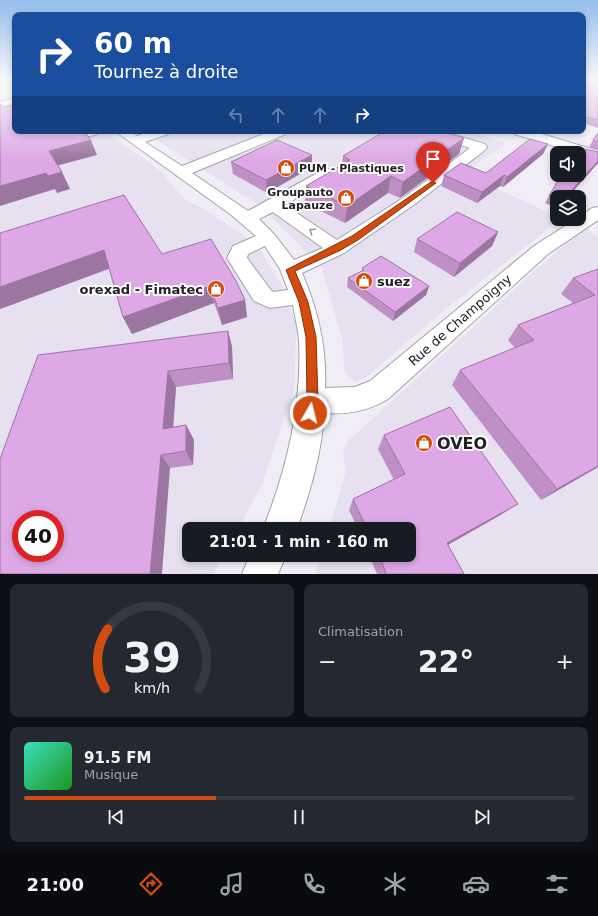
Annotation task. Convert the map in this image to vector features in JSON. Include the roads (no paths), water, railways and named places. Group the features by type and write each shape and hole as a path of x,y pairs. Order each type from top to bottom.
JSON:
{"street":[{"path":"0,113 12,110"},
{"path":"128,136 142,134"},
{"path":"181,172 275,134"},
{"path":"290,270 336,249 410,201 480,147 439,134"},
{"path":"528,134 598,155"},
{"path":"128,136 248,218 268,238 290,270 301,296 311,337 313,400 300,466 292,496 283,522"},
{"path":"248,218 274,206 340,166"},
{"path":"274,206 336,249"},
{"name":"Rue de Champoigny","path":"313,400 344,402 368,397 385,385 541,250 598,212"},
{"path":"268,238 240,250 237,258 262,295 270,300 301,296"},
{"path":"260,574 265,562"}],"place":[{"name":"PUM - Plastiques","path":"286,168"},
{"name":"Groupauto Lapauze","path":"346,198"},
{"name":"suez","path":"364,281"},
{"name":"orexad - Fimatec","path":"216,289"},
{"name":"OVEO","path":"424,443"}]}
